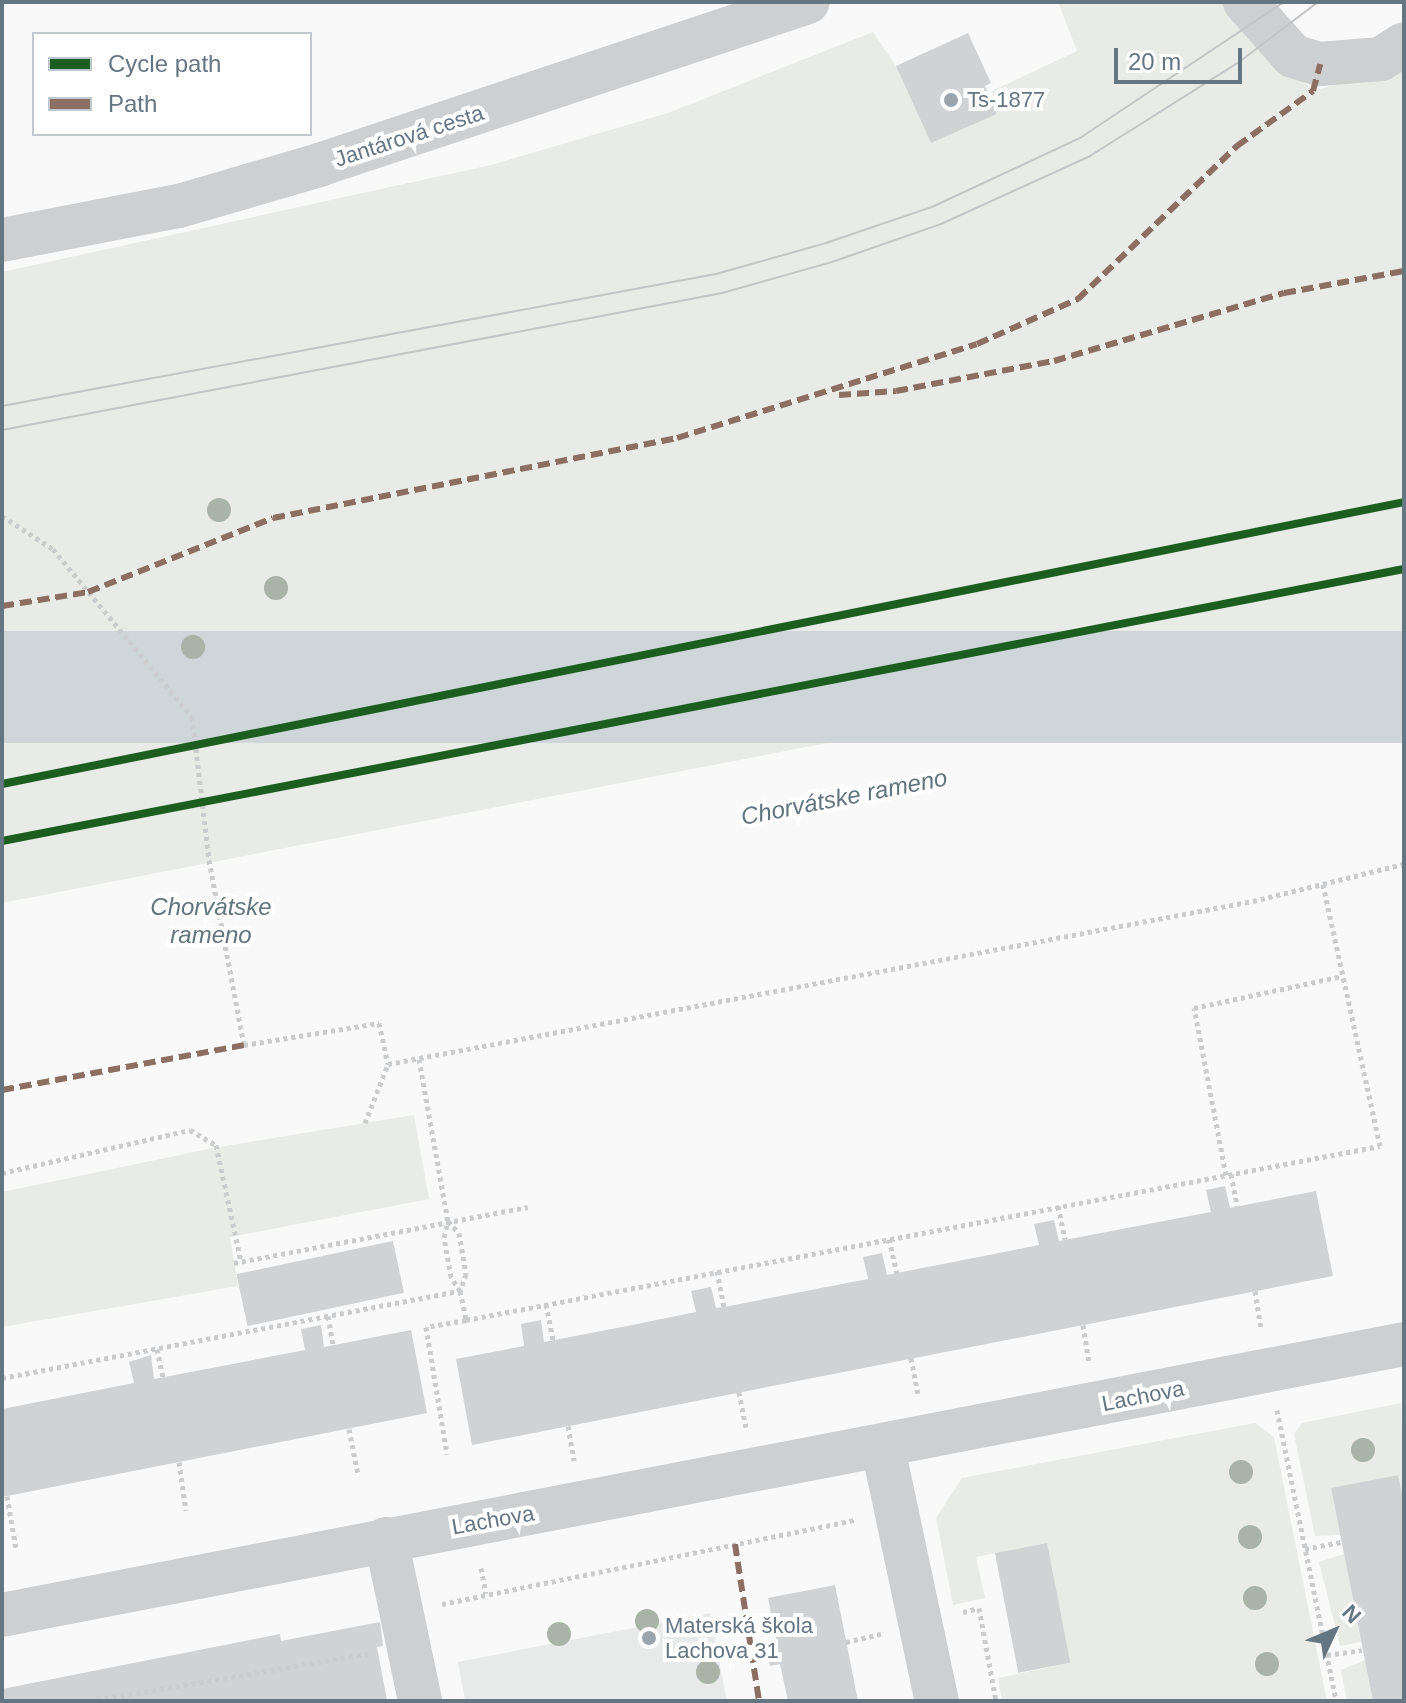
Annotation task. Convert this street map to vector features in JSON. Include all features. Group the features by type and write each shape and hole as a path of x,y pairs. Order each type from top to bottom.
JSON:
{"street":[{"name":"Jantárová cesta","path":"2,240 179,206 319,165 808,2"},
{"path":"1245,2 1293,56 1320,64 1381,59 1404,44"},
{"name":"Lachova","path":"2,1615 386,1539 883,1448 1404,1344"},
{"path":"883,1448 937,1701"},
{"path":"386,1539 420,1701"}],"path":[{"path":"2,516 53,549 192,717 209,860 244,1045 379,1023 388,1064 365,1123"},
{"path":"180,746 211,740"},
{"path":"187,803 218,797"},
{"path":"388,1064 1323,884 1404,864"},
{"path":"447,1454 426,1327 1380,1146 1323,884"},
{"path":"1237,1206 1194,1008 1342,976"},
{"path":"419,1059 448,1221 444,1237 466,1320"},
{"path":"2,1173 190,1130 216,1145 237,1263 528,1207"},
{"path":"1058,1206 1065,1239"},
{"path":"448,1221 459,1233 466,1274 460,1291"},
{"path":"889,1239 897,1273"},
{"path":"717,1271 724,1307"},
{"path":"2,1378 460,1291"},
{"path":"1255,1291 1263,1336"},
{"path":"546,1304 553,1340"},
{"path":"328,1316 333,1345"},
{"path":"1083,1325 1091,1370"},
{"path":"157,1349 163,1377"},
{"path":"911,1358 920,1402"},
{"path":"739,1392 748,1436"},
{"path":"1277,1409 1336,1701"},
{"path":"568,1426 576,1469"},
{"path":"349,1429 358,1474"},
{"path":"179,1462 186,1511"},
{"path":"7,1496 16,1548"},
{"path":"441,1604 897,1508"},
{"path":"1305,1549 1342,1542"},
{"path":"846,1642 890,1633"},
{"path":"1327,1655 1362,1650"},
{"path":"89,1701 361,1654 378,1655"}],"shaded area":[{"path":"1058,2 1245,2 1234,12 1313,91 1384,71 1404,58 1404,631 2,903 2,272 491,165 668,113 873,32 896,66 931,143 997,114 992,91 1077,51"},
{"path":"414,1115 429,1199 230,1237 238,1286 2,1327 2,1192 213,1148"},
{"path":"1401,1403 1404,1503 1398,1475 1331,1488 1340,1535 1315,1536 1294,1434 1302,1423"},
{"path":"1255,1423 1274,1437 1327,1701 1002,1701 998,1678 1070,1663 1046,1543 976,1557 985,1598 953,1605 936,1518 962,1478"},
{"path":"1344,1554 1361,1642 1340,1646 1319,1562"},
{"name":"Materská škola Lachova 31","path":"710,1613 727,1701 465,1701 458,1662"},
{"path":"1365,1660 1373,1701 1347,1701 1341,1670"}],"water":[{"path":"2,631 1404,631 1404,743 2,743"}],"building":[{"name":"Ts-1877","path":"968,33 991,83 985,86 997,114 931,143 896,66"},
{"path":"1225,1186 1230,1208 1316,1191 1333,1276 472,1445 456,1359 524,1346 521,1324 541,1320 544,1342 696,1312 691,1291 711,1287 716,1308 868,1279 863,1257 882,1253 887,1275 1039,1245 1034,1224 1054,1220 1059,1241 1211,1212 1206,1190"},
{"path":"393,1241 404,1293 248,1326 236,1274"},
{"path":"321,1325 324,1347 411,1330 427,1413 2,1497 2,1409 134,1383 129,1362 151,1355 154,1379 305,1350 301,1329"},
{"path":"1398,1475 1404,1503 1404,1701 1373,1701 1331,1488"},
{"path":"1047,1543 1070,1663 1018,1673 995,1553"},
{"path":"835,1585 858,1701 788,1701 780,1664 770,1666 766,1648 777,1645 768,1598"},
{"path":"380,1622 383,1646 377,1647 387,1701 2,1701 2,1689 280,1634 281,1641"}],"tram line":[{"path":"2,406 716,274 826,243 932,207 1080,138 1284,2"},
{"path":"2,430 722,293 832,262 941,224 1090,156 1239,62 1318,2"}],"marked path":[{"path":"2,606 88,592 273,518 677,438 977,344 1078,299 1237,146 1313,91 1320,64"},
{"path":"839,395 896,391 1054,361 1284,293 1404,271"},
{"path":"2,1090 244,1045"},
{"path":"735,1544 759,1701"}],"cycle path":[{"path":"2,784 1404,502"},
{"path":"2,841 1404,569"}],"place":[{"name":"Ts-1877","path":"951,100"},
{"name":"Materská škola Lachova 31","path":"649,1638"}],"water label":[{"name":"Chorvátske rameno","path":"844,797"},
{"name":"Chorvátske rameno","path":"211,921"}]}
